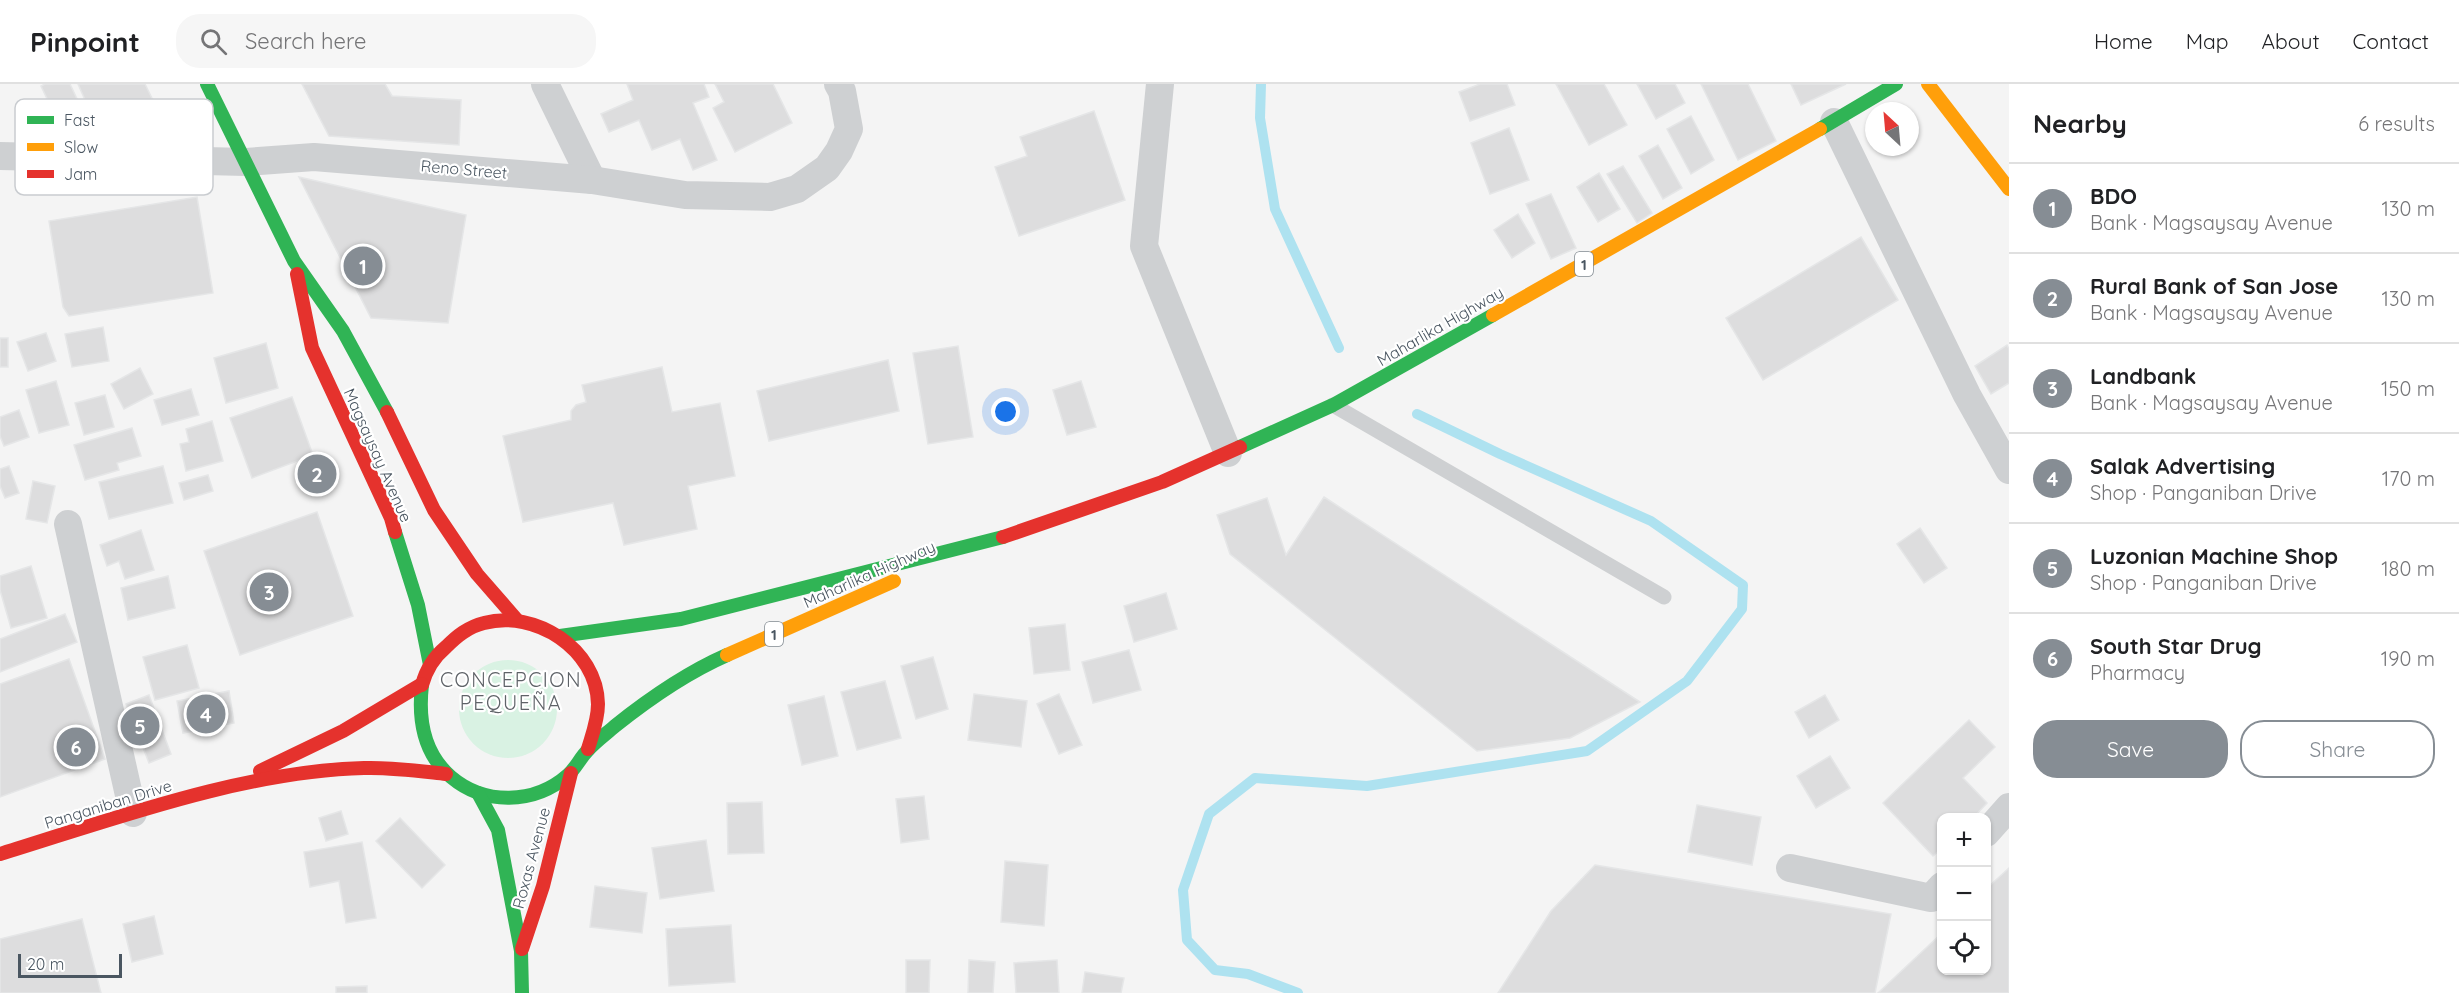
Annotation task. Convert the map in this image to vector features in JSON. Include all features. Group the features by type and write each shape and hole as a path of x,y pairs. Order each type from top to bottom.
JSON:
{"main road":[{"name":"Magsaysay Avenue","path":"207,84 294,261 343,331 395,427 434,510 477,574 517,620"},
{"name":"Maharlika Highway","path":"560,636 681,619 975,546 1162,482 1333,405 1834,122 1896,84"},
{"path":"1928,84 2009,189"},
{"name":"Magsaysay Avenue","path":"294,261 312,348 391,518 418,605 430,665"},
{"name":"Maharlika Highway","path":"571,773 588,749 696,669 975,546"},
{"name":"1","path":"571,773 550,787 527,796 502,798 478,793 446,774 430,755 421,732 418,708 422,684 430,665 446,645 467,629 492,620 517,620 540,625 560,636 578,652 591,674 597,697 597,721 588,749"},
{"name":"Panganiban Drive","path":"225,788 342,734 383,711 422,684"},
{"name":"Panganiban Drive","path":"0,854 133,813 225,788 351,769 398,769 446,774"},
{"name":"Roxas Avenue","path":"521,951 543,886 571,773"},
{"name":"Roxas Avenue","path":"478,793 498,830 521,951 522,993"}],"street":[{"path":"545,84 592,180"},
{"name":"Reno Street","path":"213,161 246,162 315,157 592,180 685,195 771,197 797,189 827,168 849,129 842,92 838,84"},
{"path":"1160,84 1144,246 1228,453"},
{"path":"1834,122 1967,395 2009,470"},
{"name":"Reno Street","path":"0,156 15,156"},
{"path":"68,524 133,813"},
{"path":"1991,827 2009,807"},
{"path":"1790,868 1931,898 1937,891"}],"lane":[{"path":"1333,405 1664,597"}],"green space":[{"path":"508,660 527,664 542,675 553,690 557,709 553,728 542,743 527,754 508,758 489,754 474,743 463,728 459,709 463,690 474,675 489,664"}],"building":[{"path":"70,84 77,99 47,99 41,86"},
{"path":"78,84 145,84 152,99 85,99"},
{"path":"302,84 385,84 392,96 461,100 459,145 329,136"},
{"path":"627,84 704,84 709,97 693,103 717,160 693,170 680,139 652,150 639,120 609,132 601,114 633,100"},
{"path":"715,84 773,84 792,123 735,152 713,108 724,102"},
{"path":"1480,84 1507,84 1515,105 1470,121 1459,92"},
{"path":"1556,84 1604,84 1627,125 1589,145"},
{"path":"1637,84 1675,84 1685,103 1656,119"},
{"path":"1701,84 1748,84 1776,141 1738,160"},
{"path":"1791,84 1846,84 1801,105"},
{"path":"1094,111 1125,200 1019,236 995,167 1027,156 1020,137"},
{"path":"1691,116 1714,160 1691,174 1667,129"},
{"path":"1509,128 1529,180 1490,194 1471,143"},
{"path":"1658,145 1682,188 1663,199 1639,156"},
{"path":"1623,166 1652,213 1637,223 1607,174"},
{"path":"1599,173 1620,209 1598,222 1577,187"},
{"path":"299,177 466,215 448,323 371,318"},
{"path":"1551,194 1576,248 1551,259 1526,204"},
{"path":"197,197 213,293 69,316 63,307 49,221"},
{"path":"1518,214 1535,243 1512,258 1494,230"},
{"path":"1861,237 1898,300 1763,380 1726,318"},
{"path":"103,327 109,361 72,367 65,334"},
{"path":"46,333 56,361 28,371 17,342"},
{"path":"0,338 8,338 8,367 0,367"},
{"path":"266,343 278,388 226,403 214,358"},
{"path":"2007,345 2009,383 1991,394 1975,366"},
{"path":"958,346 973,437 928,444 913,353"},
{"path":"888,360 899,411 769,441 757,391"},
{"path":"662,367 672,412 720,403 735,476 688,486 697,529 624,545 613,503 523,522 503,436 571,420 571,411 576,405 586,402 582,385"},
{"path":"140,368 153,394 124,409 111,384"},
{"path":"56,381 69,425 39,433 26,390"},
{"path":"1081,381 1096,427 1067,435 1053,390"},
{"path":"191,389 199,415 162,425 154,400"},
{"path":"105,395 114,427 84,435 75,403"},
{"path":"292,397 313,455 252,478 230,418"},
{"path":"19,410 29,437 4,446 0,436 0,417"},
{"path":"212,421 223,461 186,471 180,444 189,442 186,429"},
{"path":"132,428 141,456 117,463 119,470 85,480 74,445"},
{"path":"9,466 19,493 5,498 0,486 0,469"},
{"path":"163,466 173,503 109,519 99,482"},
{"path":"208,475 213,491 184,500 179,483"},
{"path":"33,481 55,486 47,523 26,519"},
{"path":"1324,497 1640,702 1570,738 1477,751 1230,554 1217,515 1267,498 1286,555"},
{"path":"317,512 353,616 240,655 204,551"},
{"path":"1920,528 1947,568 1924,583 1897,544"},
{"path":"141,530 154,570 125,579 119,561 107,566 100,545"},
{"path":"31,566 47,618 11,628 0,590 0,576"},
{"path":"168,576 175,608 128,620 121,588"},
{"path":"1166,593 1177,629 1134,642 1124,606"},
{"path":"65,614 77,642 0,672 0,639"},
{"path":"1065,624 1070,670 1034,674 1029,628"},
{"path":"187,645 199,688 155,700 143,657"},
{"path":"1129,650 1141,690 1093,703 1082,662"},
{"path":"933,657 948,709 916,719 901,666"},
{"path":"69,659 105,759 0,797 0,684"},
{"path":"885,681 901,738 857,750 841,692"},
{"path":"229,691 234,723 183,733 177,701"},
{"path":"974,694 1027,701 1021,747 968,740"},
{"path":"1059,694 1082,745 1059,754 1037,704"},
{"path":"149,695 171,754 149,763 126,704"},
{"path":"1825,695 1839,720 1809,738 1795,712"},
{"path":"824,696 838,756 802,765 788,705"},
{"path":"1969,720 1995,747 1963,778 1987,803 1978,813 1937,813 1937,852 1933,856 1883,803"},
{"path":"1830,756 1850,788 1816,808 1797,776"},
{"path":"924,796 929,839 901,843 896,799"},
{"path":"762,802 764,853 728,854 727,803"},
{"path":"1697,805 1761,817 1752,865 1688,852"},
{"path":"341,811 348,834 326,841 319,818"},
{"path":"400,818 445,865 422,888 376,841"},
{"path":"706,840 714,891 660,899 652,848"},
{"path":"362,842 376,918 346,923 339,881 310,887 304,852"},
{"path":"1005,861 1048,865 1044,926 1001,922"},
{"path":"1595,865 1891,914 1875,993 1498,993 1551,911"},
{"path":"2009,868 2009,993 1878,993 1937,938 1937,975 1991,975 1991,884"},
{"path":"595,886 647,893 642,933 590,927"},
{"path":"154,916 163,954 132,962 123,924"},
{"path":"82,919 101,993 0,993 0,939"},
{"path":"731,925 735,982 669,986 666,929"},
{"path":"906,960 930,960 929,993 906,993"},
{"path":"969,960 995,962 993,993 968,993"},
{"path":"1057,960 1059,993 1016,993 1014,963"},
{"path":"1085,972 1124,978 1121,993 1082,993"},
{"path":"367,986 367,993 336,993 336,987"}],"waterway":[{"path":"1261,84 1260,118 1275,209 1339,348"},
{"path":"1298,993 1248,974 1215,970 1187,940 1183,890 1209,814 1255,778 1367,786 1587,751 1687,681 1742,609 1743,585 1651,521 1500,454 1417,414"}],"traffic: fast":[{"path":"207,84 294,261 343,331 387,412"},
{"path":"1820,129 1896,84"},
{"path":"1240,447 1333,405 1493,315"},
{"path":"395,532 418,605 430,665"},
{"path":"560,636 681,619 1003,537"},
{"path":"422,685 421,710 424,735 442,768 451,777 478,793 509,798 540,792 555,785 571,772 594,744 628,716 683,678 727,655"},
{"path":"478,793 498,830 521,951 522,993"}],"traffic: slow":[{"path":"1928,84 2009,189"},
{"path":"1493,315 1820,129"},
{"path":"727,655 894,581"}],"traffic: jam":[{"path":"297,274 312,348 391,518 395,532"},
{"path":"387,412 434,510 477,574 517,620"},
{"path":"1003,537 1162,482 1240,447"},
{"path":"422,685 428,669 438,655 473,627 504,620 523,622 542,628 560,638 575,651 587,666 595,684 598,710 588,749"},
{"path":"260,771 343,731 422,684"},
{"path":"0,854 180,799 273,778 319,771 364,768 446,774"},
{"path":"522,949 543,886 571,773"}],"place":[{"name":"BDO","path":"363,266"},
{"name":"Rural Bank of San Jose","path":"317,474"},
{"name":"Landbank","path":"269,592"},
{"name":"Salak Advertising","path":"206,714"},
{"name":"Luzonian Machine Shop","path":"140,726"},
{"name":"South Star Drug","path":"76,747"}],"district":[{"name":"CONCEPCION PEQUEÑA","path":"511,690"}]}
